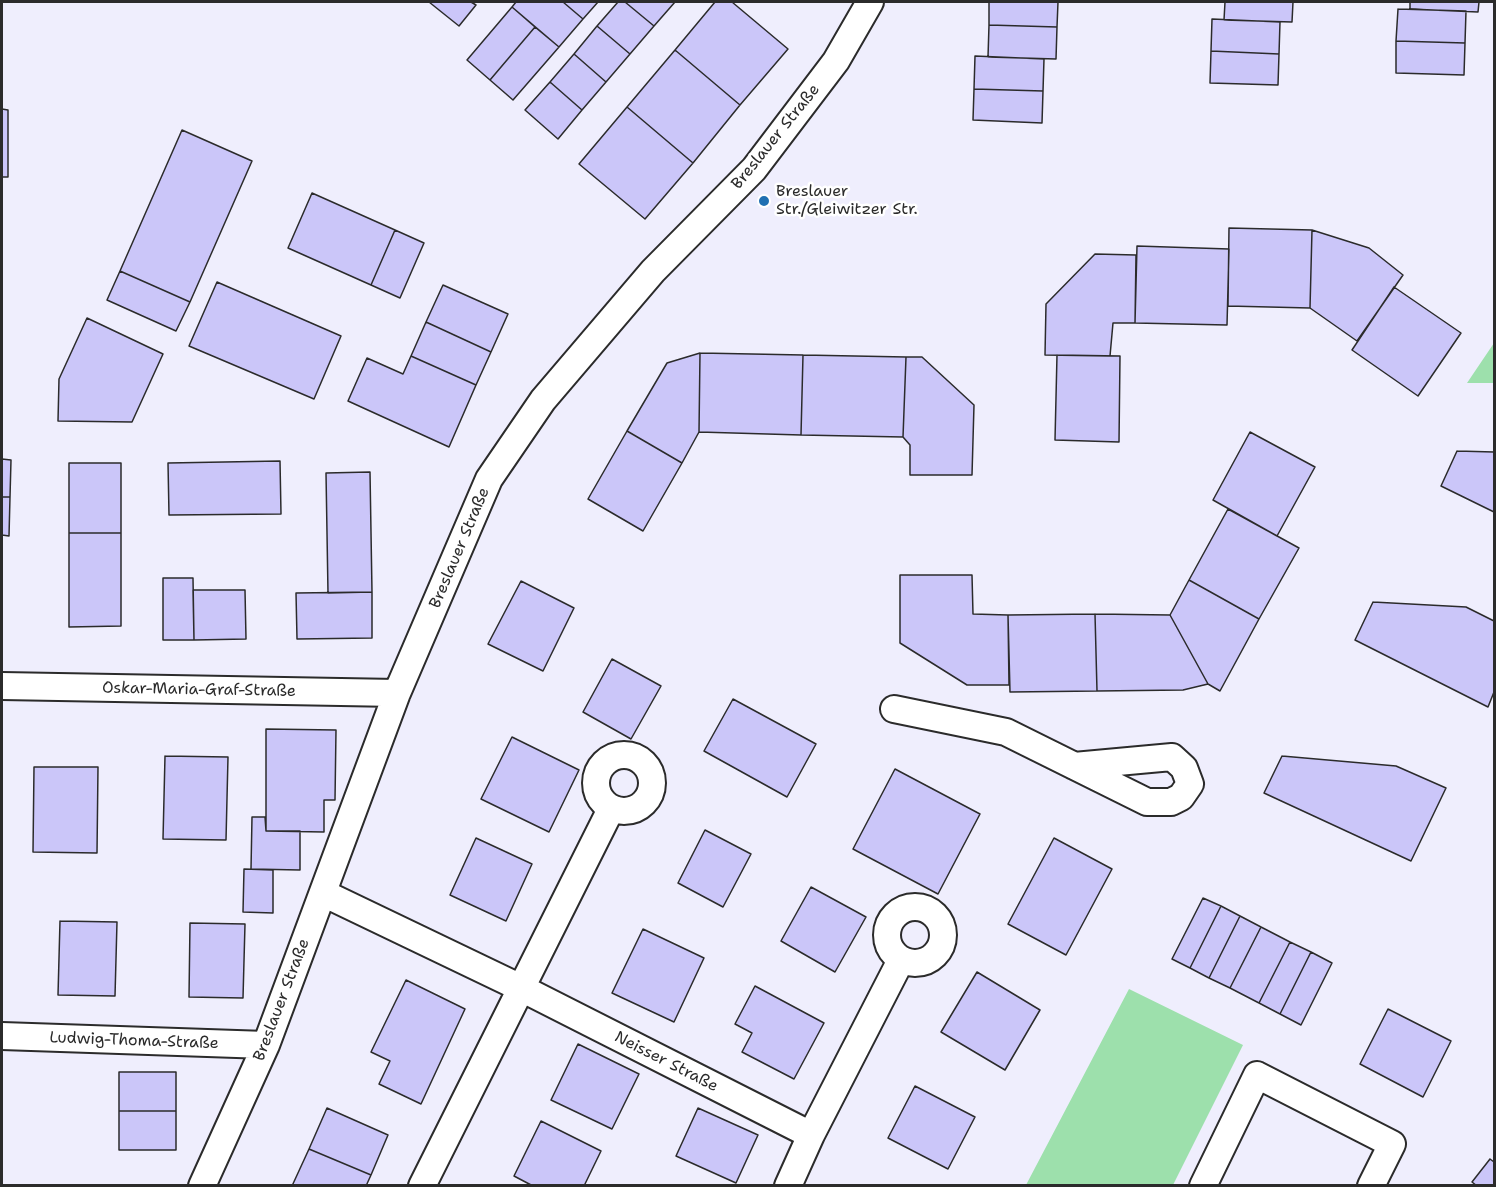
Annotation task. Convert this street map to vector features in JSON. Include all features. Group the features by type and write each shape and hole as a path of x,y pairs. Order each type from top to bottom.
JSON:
{"street":[{"name":"Breslauer Straße","path":"202,1185 266,1045 397,693 489,479 543,400 653,271 754,169 836,61 870,2"},
{"name":"Oskar-Maria-Graf-Straße","path":"2,686 397,693"},
{"path":"894,709 1006,732 1074,766"},
{"path":"422,1185 611,809"},
{"name":"Neisser Straße","path":"323,893 521,988 811,1135"},
{"path":"788,1185 811,1135 901,960"},
{"name":"Ludwig-Thoma-Straße","path":"2,1036 266,1045"},
{"path":"1203,1185 1257,1075 1392,1144 1371,1185"}],"green space":[{"path":"1494,343 1494,383 1467,383"},
{"path":"1129,989 1243,1045 1173,1185 1026,1185"}],"building":[{"path":"429,2 471,2 476,5 459,26"},
{"path":"516,2 563,2 583,19 559,47 512,7"},
{"path":"563,2 598,2 583,19"},
{"path":"618,2 625,2 654,26 630,54 597,26"},
{"path":"625,2 675,2 654,26"},
{"path":"715,2 732,2 788,49 740,105 675,50"},
{"path":"989,2 1058,2 1057,27 989,25"},
{"path":"1225,2 1293,2 1292,22 1224,20"},
{"path":"1410,2 1479,2 1478,12 1410,9"},
{"path":"512,7 535,27 490,80 467,60"},
{"path":"1398,9 1466,11 1465,43 1396,41"},
{"path":"1212,19 1280,22 1279,54 1211,51"},
{"path":"989,25 1057,27 1056,59 988,57"},
{"path":"597,26 630,54 606,82 574,54"},
{"path":"535,27 559,47 513,100 490,80"},
{"path":"1396,41 1465,43 1464,75 1396,73"},
{"path":"675,50 740,105 693,163 627,107"},
{"path":"1211,51 1279,54 1278,85 1210,83"},
{"path":"574,54 606,82 582,110 550,82"},
{"path":"975,56 1044,59 1043,91 974,89"},
{"path":"550,82 582,110 558,139 525,110"},
{"path":"974,89 1043,91 1042,123 973,120"},
{"path":"627,107 693,163 645,219 579,164"},
{"path":"2,109 8,110 8,177 2,177"},
{"path":"182,130 252,161 190,302 120,271"},
{"path":"312,193 395,230 371,285 288,248"},
{"path":"1229,228 1312,230 1310,308 1228,306"},
{"path":"395,230 424,243 400,298 371,285"},
{"path":"1312,230 1369,248 1403,275 1357,341 1310,308"},
{"path":"1137,246 1229,249 1227,325 1135,323"},
{"path":"1095,254 1136,255 1135,323 1113,323 1110,356 1045,355 1046,304"},
{"path":"120,271 190,302 176,331 107,300"},
{"path":"217,282 341,336 314,399 189,346"},
{"path":"443,285 508,314 491,352 426,322"},
{"path":"1394,287 1461,333 1418,396 1352,350"},
{"path":"87,318 163,354 132,422 58,421 59,379"},
{"path":"426,322 491,352 476,385 411,356"},
{"path":"700,353 803,355 801,435 699,432"},
{"path":"700,353 699,432 682,463 627,431 667,363"},
{"path":"803,355 906,357 903,437 801,435"},
{"path":"1057,355 1120,356 1119,442 1055,440"},
{"path":"411,356 476,385 449,447 348,401 367,358 403,374"},
{"path":"906,357 922,357 974,405 972,475 910,475 910,445 903,437"},
{"path":"627,431 682,463 643,531 588,499"},
{"path":"1250,432 1315,467 1277,536 1213,500"},
{"path":"1457,451 1494,452 1494,512 1441,486"},
{"path":"2,459 11,460 10,497 2,497"},
{"path":"280,461 281,514 169,515 168,463"},
{"path":"69,463 121,463 121,533 69,533"},
{"path":"370,472 372,592 328,593 326,473"},
{"path":"2,497 10,497 9,536 2,535"},
{"path":"1228,509 1299,548 1259,619 1189,580"},
{"path":"69,533 121,533 121,626 69,627"},
{"path":"900,575 972,575 973,614 1008,615 1009,685 967,685 900,643"},
{"path":"163,578 193,578 194,640 163,640"},
{"path":"1189,580 1259,619 1220,691 1208,684 1170,615"},
{"path":"521,581 574,608 543,671 488,644"},
{"path":"193,590 245,590 246,639 194,640"},
{"path":"372,592 372,638 297,639 296,593"},
{"path":"1373,602 1466,607 1494,621 1494,692 1488,707 1355,640"},
{"path":"1095,614 1097,691 1010,692 1008,615"},
{"path":"1095,614 1170,615 1208,684 1183,690 1097,691"},
{"path":"612,659 661,686 631,739 583,712"},
{"path":"733,699 816,744 787,797 704,751"},
{"path":"266,729 336,730 335,800 324,800 324,832 266,831"},
{"path":"512,737 579,770 549,832 481,799"},
{"path":"165,756 228,757 226,840 163,839"},
{"path":"1282,756 1396,766 1446,788 1411,861 1264,793"},
{"path":"34,767 98,767 97,853 33,852"},
{"path":"895,769 980,814 938,894 853,849"},
{"path":"252,817 265,817 266,831 300,831 300,870 251,869"},
{"path":"705,830 751,854 723,907 678,883"},
{"path":"476,838 532,864 506,921 450,895"},
{"path":"1054,838 1112,869 1066,955 1008,924"},
{"path":"244,869 273,870 273,913 243,912"},
{"path":"811,887 866,917 835,972 781,941"},
{"path":"1203,898 1221,906 1190,968 1172,959"},
{"path":"1221,906 1240,916 1209,978 1190,968"},
{"path":"1240,916 1261,927 1230,988 1209,978"},
{"path":"60,921 117,922 115,996 58,995"},
{"path":"190,923 245,924 243,998 189,997"},
{"path":"1261,927 1290,942 1259,1003 1230,988"},
{"path":"643,929 704,958 674,1022 612,993"},
{"path":"1290,942 1311,952 1280,1014 1259,1003"},
{"path":"1311,952 1332,963 1301,1025 1280,1014"},
{"path":"977,972 1040,1010 1005,1070 941,1032"},
{"path":"406,980 465,1009 421,1104 379,1084 390,1061 371,1052"},
{"path":"755,986 824,1023 794,1079 742,1052 752,1033 735,1024"},
{"path":"1388,1009 1451,1041 1423,1097 1360,1064"},
{"path":"578,1044 639,1074 612,1129 551,1100"},
{"path":"119,1072 176,1072 176,1111 119,1111"},
{"path":"915,1086 975,1117 948,1169 888,1138"},
{"path":"327,1108 388,1135 371,1175 309,1149"},
{"path":"698,1108 758,1135 736,1183 676,1156"},
{"path":"119,1111 176,1111 176,1150 119,1150"},
{"path":"541,1121 601,1151 584,1186 533,1186 514,1176"},
{"path":"309,1149 371,1175 366,1186 292,1186"},
{"path":"1490,1159 1494,1162 1494,1186 1477,1186 1472,1182"}],"place":[{"name":"Breslauer Str./Gleiwitzer Str.","path":"764,201"}]}
